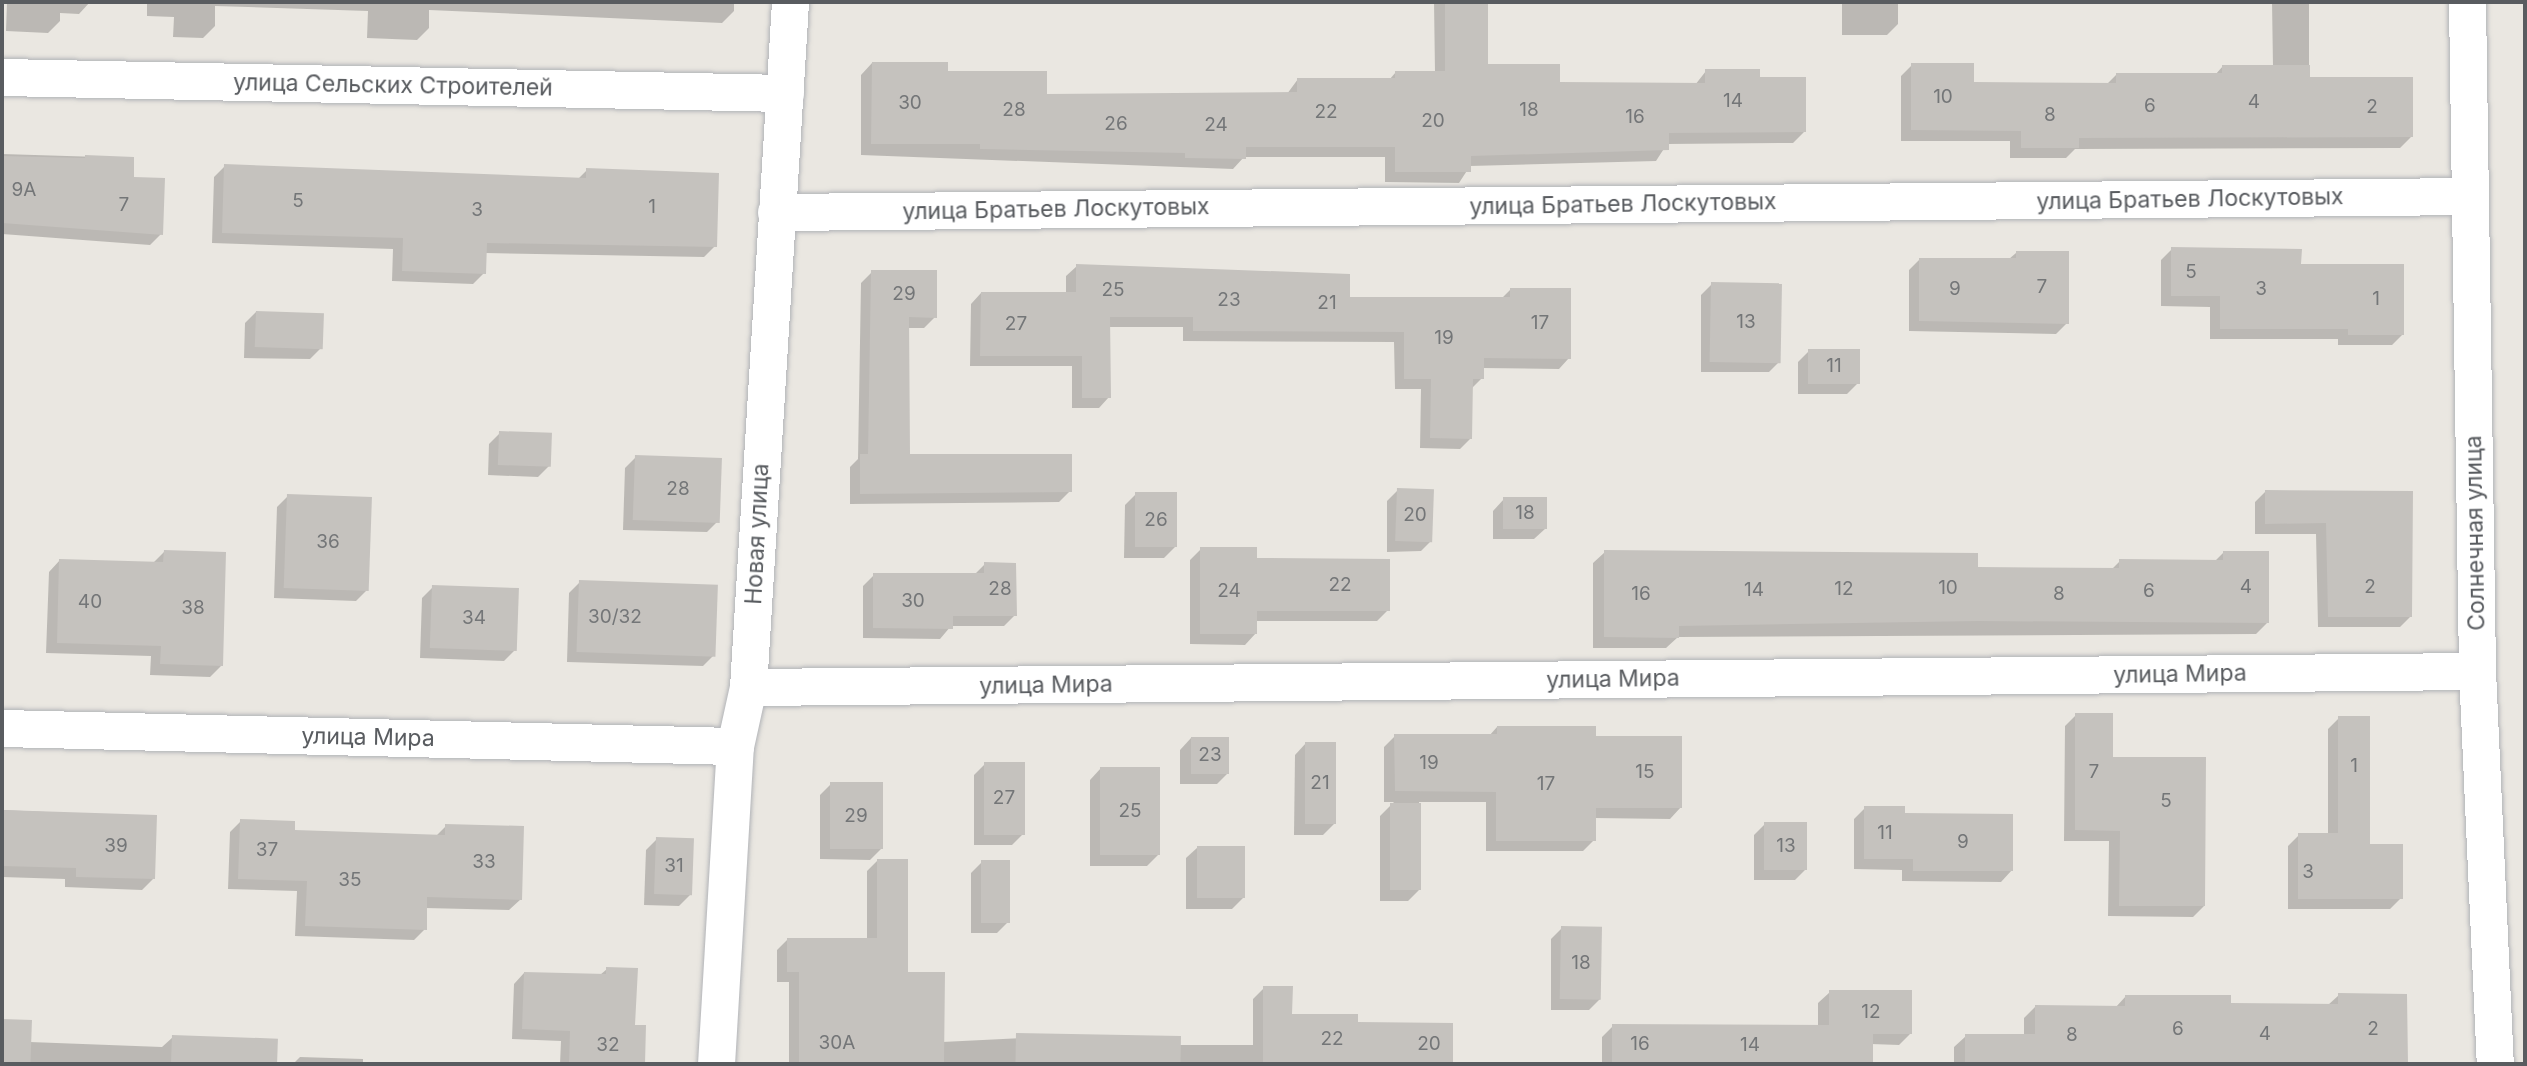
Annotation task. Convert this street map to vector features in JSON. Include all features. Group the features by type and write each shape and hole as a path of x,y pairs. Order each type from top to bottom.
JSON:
{"street":[{"name":"Новая улица","path":"716,1064 735,746 748,687 790,2"},
{"name":"Солнечная улица","path":"2468,2 2477,671 2495,1064"},
{"name":"улица Сельских Строителей","path":"2,77 785,93"},
{"name":"улица Братьев Лоскутовых","path":"776,212 2469,196"},
{"name":"улица Мира","path":"748,687 2477,671"},
{"name":"улица Мира","path":"2,728 735,746"}],"building":[{"path":"1445,2 1488,2 1488,64 1560,64 1560,82 1705,83 1705,69 1760,69 1760,77 1806,77 1806,132 1669,133 1669,150 1471,156 1471,172 1395,172 1395,147 1246,147 1246,159 1185,158 1185,153 980,149 980,144 871,144 872,62 948,62 948,71 1047,71 1047,94 1297,92 1297,78 1395,78 1395,71 1445,71"},
{"path":"1911,63 1974,63 1974,82 2116,83 2116,73 2222,73 2222,65 2310,65 2310,77 2413,77 2413,137 2079,138 2079,148 2021,148 2021,131 1911,130"},
{"path":"85,155 134,157 134,177 165,178 163,235 2,223 2,156 85,158"},
{"path":"224,164 586,178 586,168 719,173 717,247 487,243 486,274 402,271 403,238 222,233"},
{"path":"2171,247 2302,249 2301,264 2404,264 2404,335 2348,335 2348,329 2220,329 2220,296 2171,296"},
{"path":"2016,251 2069,251 2069,324 1919,321 1919,258 2016,258"},
{"path":"1076,264 1350,274 1350,297 1510,297 1510,288 1571,288 1571,359 1484,358 1484,379 1473,379 1472,439 1430,438 1431,379 1404,379 1404,332 1193,331 1193,317 1110,317 1111,398 1082,398 1082,356 980,356 981,292 1076,292"},
{"path":"871,270 937,270 937,318 909,317 910,454 1072,454 1072,492 860,494 860,454 868,454"},
{"path":"1711,282 1782,283 1781,363 1710,362"},
{"path":"256,311 324,313 323,349 255,347"},
{"path":"1808,349 1860,349 1860,384 1808,384"},
{"path":"499,431 552,433 551,467 498,465"},
{"path":"635,455 722,458 720,523 633,520"},
{"path":"1397,488 1434,489 1432,542 1395,541"},
{"path":"2265,490 2413,491 2412,617 2328,617 2326,523 2265,524"},
{"path":"1135,492 1177,492 1177,547 1135,547"},
{"path":"287,494 372,497 369,591 284,588"},
{"path":"1503,497 1547,497 1547,529 1503,529"},
{"path":"1200,547 1257,547 1257,558 1390,559 1390,611 1257,611 1257,634 1200,634"},
{"path":"164,550 226,552 223,666 160,664 161,646 57,643 59,559 163,562"},
{"path":"1604,550 1978,553 1978,567 2119,568 2119,559 2223,560 2223,551 2269,551 2269,623 1978,621 1679,626 1679,638 1604,637"},
{"path":"984,562 1016,563 1017,616 953,616 953,629 873,628 873,573 984,573"},
{"path":"579,580 718,585 715,657 576,652"},
{"path":"432,585 519,588 517,651 430,648"},
{"path":"2075,713 2113,713 2113,757 2206,757 2205,906 2119,906 2120,831 2075,830"},
{"path":"2338,716 2370,716 2370,844 2403,844 2403,899 2298,899 2298,833 2338,833"},
{"path":"1497,726 1596,726 1596,736 1682,736 1682,808 1596,808 1596,841 1496,841 1496,792 1395,791 1394,734 1497,734"},
{"path":"1191,737 1229,737 1229,774 1191,774"},
{"path":"1305,742 1336,742 1336,824 1305,824"},
{"path":"984,762 1025,762 1025,835 984,835"},
{"path":"1100,767 1160,767 1160,855 1100,855"},
{"path":"830,782 883,782 883,849 830,849"},
{"path":"1390,803 1421,803 1421,890 1390,890"},
{"path":"1864,806 1905,806 1905,813 2013,814 2013,871 1913,871 1913,859 1864,859"},
{"path":"2,810 157,815 155,879 76,877 76,868 2,866"},
{"path":"240,819 295,821 295,830 445,835 445,824 524,826 522,900 427,897 427,930 305,926 307,881 238,879"},
{"path":"1764,822 1807,822 1807,870 1764,870"},
{"path":"656,837 694,838 692,895 654,894"},
{"path":"1197,846 1245,846 1245,898 1197,898"},
{"path":"877,859 908,859 908,972 945,972 944,1064 799,1064 799,972 787,972 787,938 877,938"},
{"path":"981,860 1010,860 1010,923 981,923"},
{"path":"1561,926 1602,927 1601,1000 1560,999"},
{"path":"606,967 638,968 635,1025 646,1025 645,1064 569,1064 570,1031 522,1029 524,972 606,974"},
{"path":"1263,986 1293,986 1292,1014 1358,1014 1358,1022 1453,1023 1453,1064 1263,1064"},
{"path":"1829,990 1912,990 1912,1034 1873,1034 1873,1064 1612,1064 1612,1024 1829,1025"},
{"path":"2338,993 2407,994 2408,1064 1965,1064 1965,1034 2035,1034 2035,1005 2125,1006 2125,995 2231,995 2231,1003 2338,1004"},
{"path":"2,1019 32,1020 30,1064 2,1064"},
{"path":"1016,1033 1181,1036 1180,1064 1015,1064"},
{"path":"172,1035 278,1039 277,1064 171,1064"}]}
